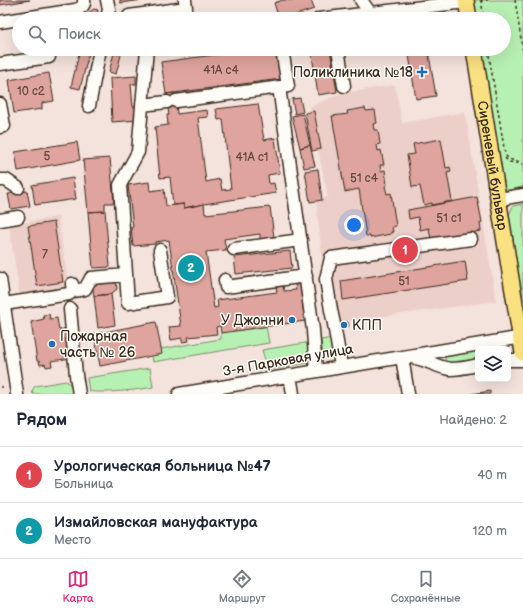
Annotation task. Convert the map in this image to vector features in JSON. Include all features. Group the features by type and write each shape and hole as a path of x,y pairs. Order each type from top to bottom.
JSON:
{"main road":[{"path":"471,12 474,1"},
{"name":"Сиреневый бульвар","path":"475,56 522,337 523,353"}],"street":[{"path":"62,12 79,9 82,7 84,0"},
{"path":"107,0 108,12"},
{"path":"157,12 186,8 185,0"},
{"path":"361,0 369,12"},
{"path":"379,12 474,1"},
{"path":"0,22 12,20"},
{"path":"89,106 99,56"},
{"path":"146,56 138,152 120,185 128,303 167,296 160,250"},
{"path":"142,105 288,86 283,56"},
{"path":"339,56 344,86"},
{"path":"0,64 49,57"},
{"path":"279,87 306,276 313,330 316,371"},
{"path":"0,104 4,126 0,127"},
{"path":"0,180 6,180 18,188"},
{"path":"499,199 523,195"},
{"path":"0,220 18,217"},
{"path":"341,366 326,279 331,258 472,239"},
{"path":"234,249 301,240"},
{"path":"3,309 69,294 73,287 86,290 91,278 126,275"},
{"path":"225,280 226,287 306,276"},
{"path":"0,279 3,309 17,394"},
{"path":"70,308 79,394"},
{"name":"3-я Парковая улица","path":"179,394 522,337"},
{"path":"403,357 408,394"},
{"name":"3-я Парковая улица","path":"403,357 412,357 441,367 449,368 475,365"},
{"path":"511,360 523,360"},
{"path":"290,375 293,394"}],"path":[{"path":"480,12 474,1 488,0"},
{"path":"515,0 523,52"},
{"path":"489,56 505,154 510,160 523,163"}],"shaded area":[{"path":"395,85 402,123 465,112 496,301 329,324 316,199 328,197 309,107 342,93"},
{"path":"58,217 69,289 20,297 9,225"}],"green space":[{"path":"470,0 523,0 523,187 508,190 501,186 479,56 511,56 511,12 472,12"},
{"path":"523,204 523,301 509,215 513,206"},
{"path":"266,326 269,343 153,362 152,356 161,349 221,339 221,333"},
{"path":"333,338 333,353 326,359 323,356 321,340"},
{"path":"311,342 311,362 268,370 262,350"},
{"path":"475,351 475,362 458,365 446,363 445,359 448,355"},
{"path":"150,368 153,387 110,392 89,391 87,378"},
{"path":"66,381 71,385 72,394 33,394 32,391 35,386"}],"building":[{"path":"0,0 30,0 0,5"},
{"path":"120,0 143,0 120,3"},
{"path":"283,0 311,0 314,9 305,12 277,12 274,3"},
{"path":"94,9 98,10 98,12 90,12"},
{"path":"78,56 88,56 80,89 71,87"},
{"path":"113,56 121,56 116,74 109,72"},
{"path":"207,56 278,56 281,79 166,94 161,62"},
{"path":"312,56 331,56 337,92 318,95"},
{"name":"Поликлиника №18","path":"409,56 429,56 436,96 416,99"},
{"path":"49,73 54,101 42,103 42,109 14,113 9,80"},
{"path":"136,76 136,84 131,84 133,107 138,107 139,120 112,122 110,78"},
{"path":"175,93 177,114 207,110 208,117 198,118 206,182 220,179 222,190 231,189 223,119 218,120 216,109 258,104 264,140 275,138 280,173 268,175 269,184 274,183 276,193 184,208 184,204 173,205 170,177 160,178 155,127 168,125 167,115 169,115 166,94"},
{"path":"300,98 303,112 295,114 292,99"},
{"path":"365,108 366,111 375,110 377,123 373,124 374,130 378,130 380,144 377,145 378,151 381,150 384,165 380,165 381,171 385,170 387,185 385,186 387,194 391,193 396,226 392,227 393,232 391,232 391,234 370,238 370,236 366,236 359,189 345,192 332,116 348,114 347,111"},
{"path":"314,111 321,149 312,151 305,113"},
{"path":"303,114 310,145 300,148 292,116"},
{"path":"441,139 446,168 450,167 451,172 447,173 452,201 424,205 420,186 412,187 407,155 415,154 413,144"},
{"path":"77,142 80,160 18,171 15,152"},
{"path":"310,145 315,166 304,168 300,148"},
{"path":"110,158 114,203 105,203 105,211 88,212 83,160"},
{"path":"318,169 322,200 310,202 305,171"},
{"path":"73,178 76,199 35,205 32,185"},
{"path":"149,182 150,191 164,189 166,206 184,204 184,208 204,204 205,214 270,207 274,237 260,239 260,234 224,239 226,250 206,252 214,308 218,307 217,300 277,292 276,287 283,286 284,291 296,290 295,285 300,284 305,321 221,333 220,326 216,327 217,334 188,337 189,341 182,342 182,338 171,340 169,327 181,326 169,240 155,242 155,244 133,246 131,227 133,227 128,185"},
{"path":"27,191 30,206 11,209 8,194"},
{"path":"477,197 482,222 480,223 481,231 431,240 429,228 420,230 418,217 409,219 408,210"},
{"path":"105,211 110,267 93,268 88,212"},
{"path":"54,222 63,282 37,286 28,226"},
{"path":"290,251 292,268 236,274 234,257"},
{"path":"465,261 468,281 343,300 341,281"},
{"path":"116,281 117,289 111,294 94,296 92,284"},
{"path":"111,294 115,325 98,328 94,296"},
{"name":"Пожарная часть № 26","path":"49,314 50,319 57,318 59,330 67,328 72,358 51,361 52,366 46,367 45,364 40,365 39,361 37,361 31,322 44,319 43,315"},
{"path":"156,322 162,354 100,366 94,334"},
{"name":"КПП","path":"348,322 349,326 340,328 340,323"},
{"path":"490,391 490,394 472,394"}],"place":[{"name":"Поликлиника №18","path":"422,72"},
{"name":"Урологическая больница №47","path":"405,250"},
{"name":"Измайловская мануфактура","path":"191,268"},
{"name":"У Джонни","path":"292,320"},
{"name":"КПП","path":"344,325"},
{"name":"Пожарная часть № 26","path":"52,344"}]}
